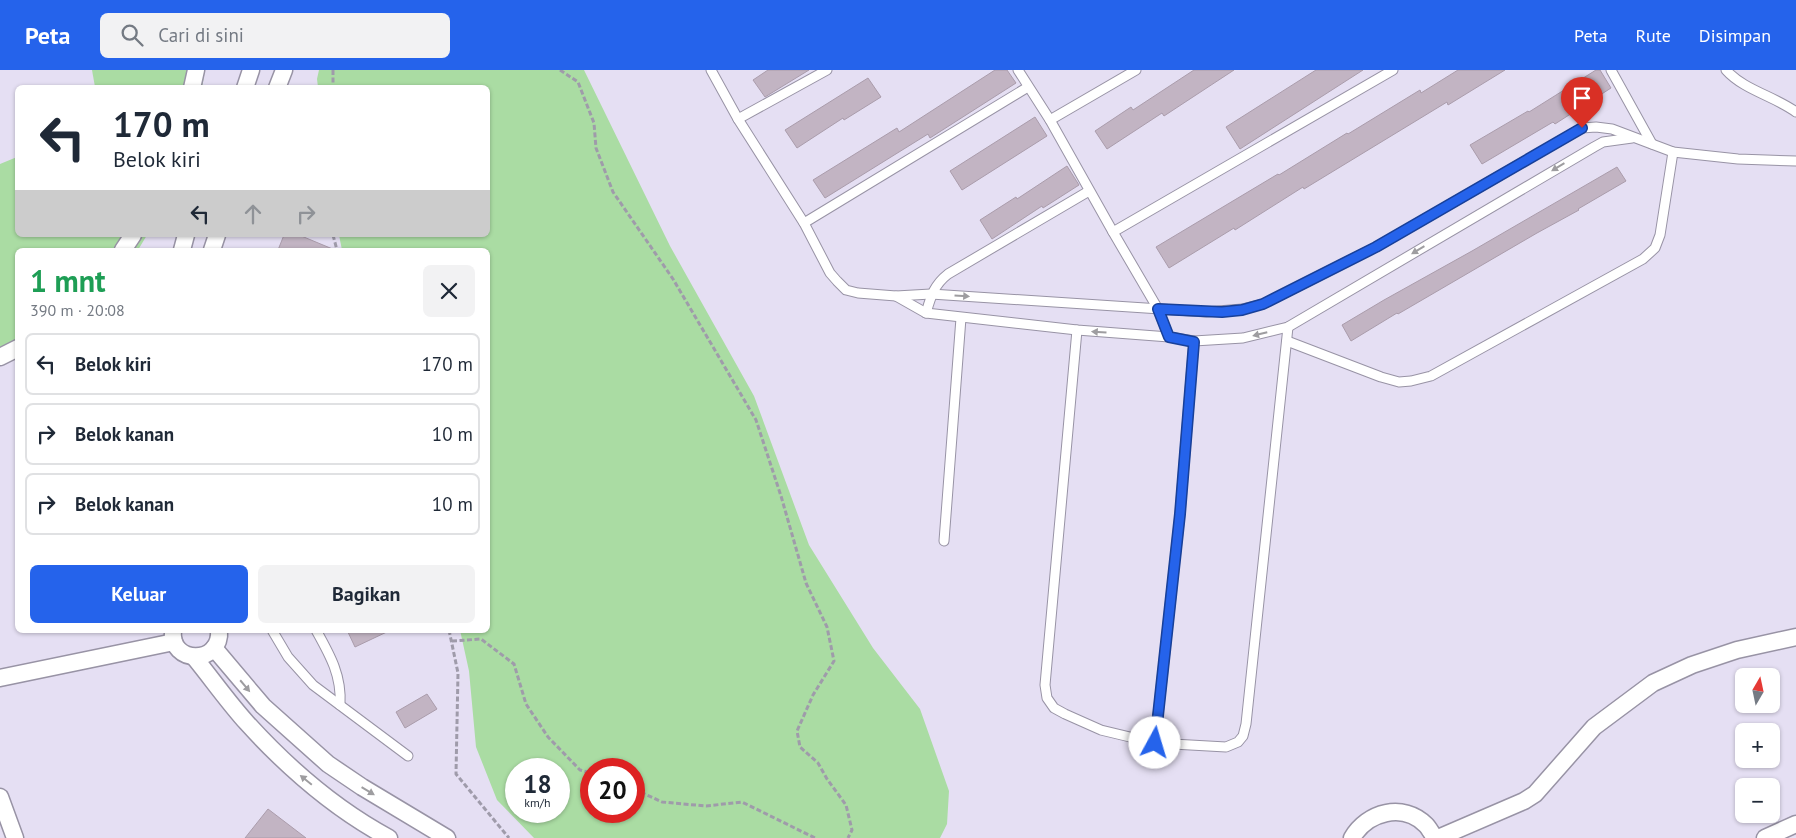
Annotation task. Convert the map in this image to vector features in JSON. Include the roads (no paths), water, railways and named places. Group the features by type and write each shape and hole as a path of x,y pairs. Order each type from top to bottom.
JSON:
{"street":[{"path":"193,85 196,70"},
{"path":"245,85 251,70"},
{"path":"278,85 284,70"},
{"path":"125,248 132,237"},
{"path":"0,357 15,350"},
{"path":"0,678 174,636 184,654 194,657 205,655 214,648 220,633"},
{"path":"1352,838 1363,823 1378,814 1395,812 1412,816 1426,825 1436,838 1524,801 1535,794 1594,727 1653,683 1692,665 1737,650 1796,637"},
{"path":"214,648 263,706 328,764 362,788 446,838"},
{"path":"194,657 246,722 287,764 339,806 389,838"},
{"path":"0,797 15,838"},
{"path":"1765,838 1796,824"}],"lane":[{"path":"711,70 738,119 804,223 830,273 846,290 858,293 896,296 931,294 1222,312 1242,310 1263,304 1376,247 1582,128 1612,129 1673,152 1738,159 1796,161"},
{"path":"738,119 827,70"},
{"path":"1018,70 1050,120 1158,309 1169,337"},
{"path":"1050,120 1136,70"},
{"path":"1113,232 1393,70"},
{"path":"1611,70 1652,144"},
{"path":"1726,70 1736,79 1796,112"},
{"path":"804,223 1028,87"},
{"path":"896,296 926,313 961,318 1169,337 1194,342 1243,338 1288,327 1603,142 1635,137"},
{"path":"1287,341 1399,382 1431,376 1643,259 1655,248 1660,235 1673,152"},
{"path":"926,313 931,294 939,281 948,274 1089,191"},
{"path":"944,541 961,318"},
{"path":"1077,330 1044,684 1047,698 1054,708 1101,730 1155,743 1226,747 1238,742 1243,736 1246,724 1288,327"},
{"path":"1155,743 1180,514 1194,342"},
{"path":"274,633 288,657 314,686 408,756"},
{"path":"318,633 331,655 341,694 340,705"}]}
